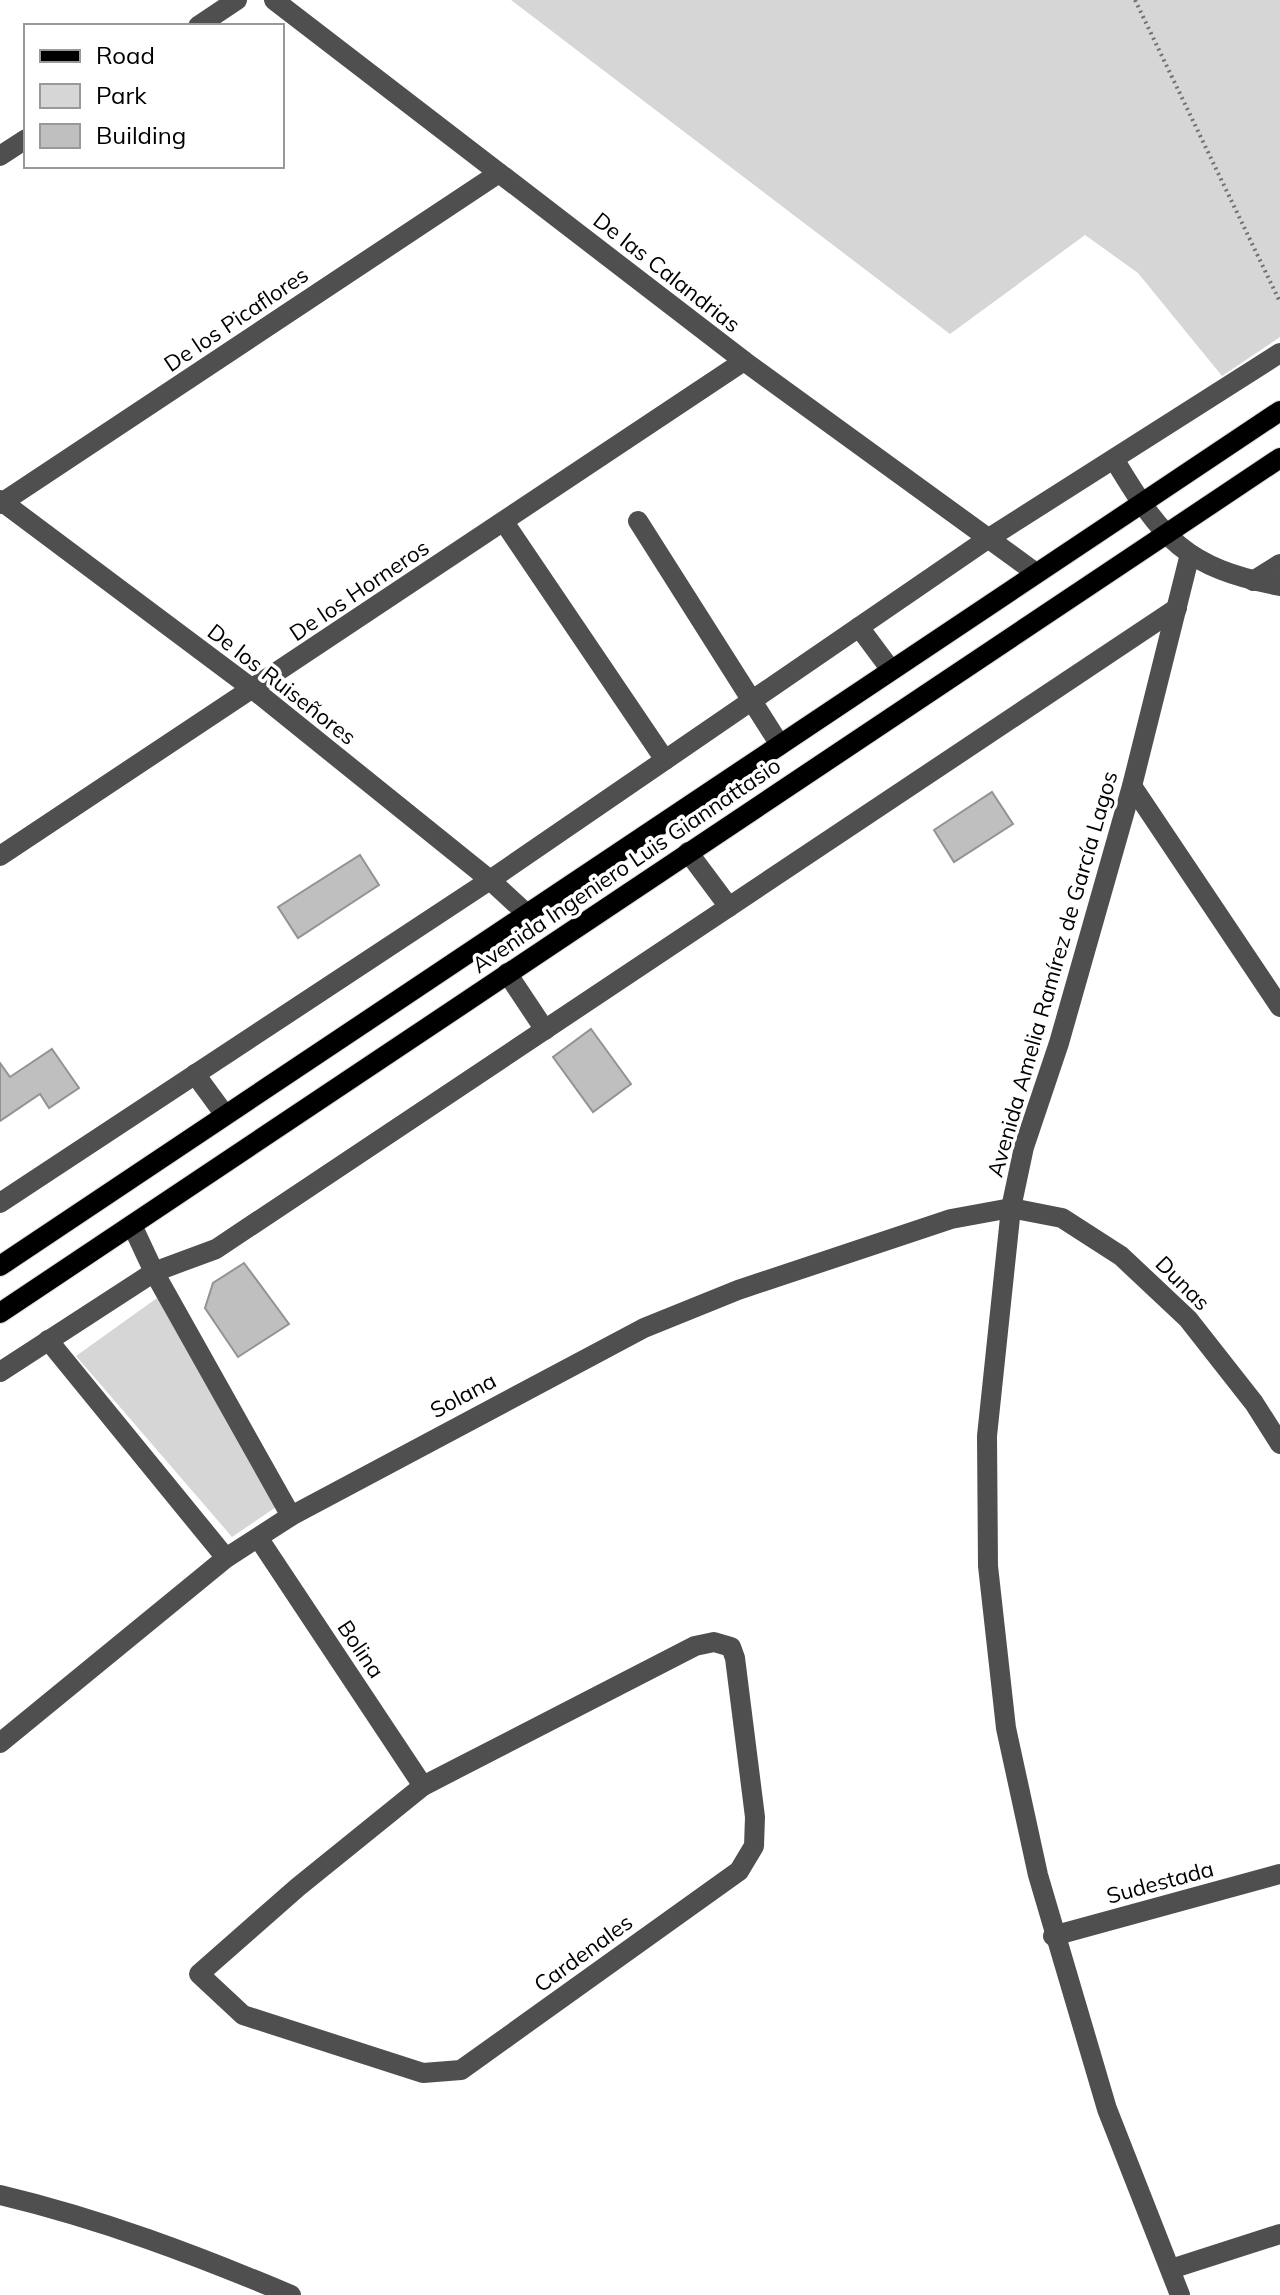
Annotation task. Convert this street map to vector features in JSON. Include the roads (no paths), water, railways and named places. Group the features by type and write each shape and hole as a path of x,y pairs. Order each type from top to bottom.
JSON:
{"main road":[{"name":"Avenida Ingeniero Luis Giannattasio","path":"0,1266 1280,411"},
{"name":"Avenida Ingeniero Luis Giannattasio","path":"0,1313 1280,458"}],"street":[{"path":"201,24 237,0"},
{"name":"De las Calandrias","path":"274,0 744,361 986,540 1036,573"},
{"path":"0,156 24,140"},
{"name":"De los Picaflores","path":"1,502 499,173"},
{"path":"0,1203 490,880 986,540 1280,353"},
{"name":"De los Horneros","path":"0,856 254,690 744,361"},
{"path":"1114,459 1164,535 1222,573 1280,586"},
{"name":"De los Ruiseñores","path":"1,502 254,690 490,880 527,914"},
{"path":"638,521 780,745"},
{"path":"504,522 665,760"},
{"name":"Avenida Amelia Ramírez de García Lagos","path":"1180,2295 1107,2109 1053,1936 1006,1728 988,1566 987,1436 1011,1208 1024,1147 1059,1043 1132,786 1190,554"},
{"path":"1253,581 1280,564"},
{"path":"0,1372 154,1272 216,1249 1177,608"},
{"path":"859,627 891,670"},
{"path":"1132,786 1280,1007"},
{"path":"688,852 729,907"},
{"path":"507,973 545,1030"},
{"path":"195,1074 225,1115"},
{"name":"Dunas","path":"1011,1208 1062,1218 1121,1256 1188,1319 1254,1403 1280,1444"},
{"name":"Solana","path":"0,1743 226,1558 291,1516 644,1328 738,1290 853,1250 951,1219 1011,1208"},
{"path":"132,1225 154,1272 291,1516"},
{"path":"48,1340 226,1558"},
{"name":"Bolina","path":"259,1539 423,1786"},
{"name":"Cardenales","path":"714,1642 731,1647 755,1817 754,1846 739,1871 461,2070 423,2073 243,2015 199,1974 298,1887 423,1786 695,1646 714,1642"},
{"name":"Sudestada","path":"1053,1936 1280,1874"},
{"path":"0,2195 87,2218 185,2250 291,2295"},
{"path":"1171,2269 1280,2234"}]}
